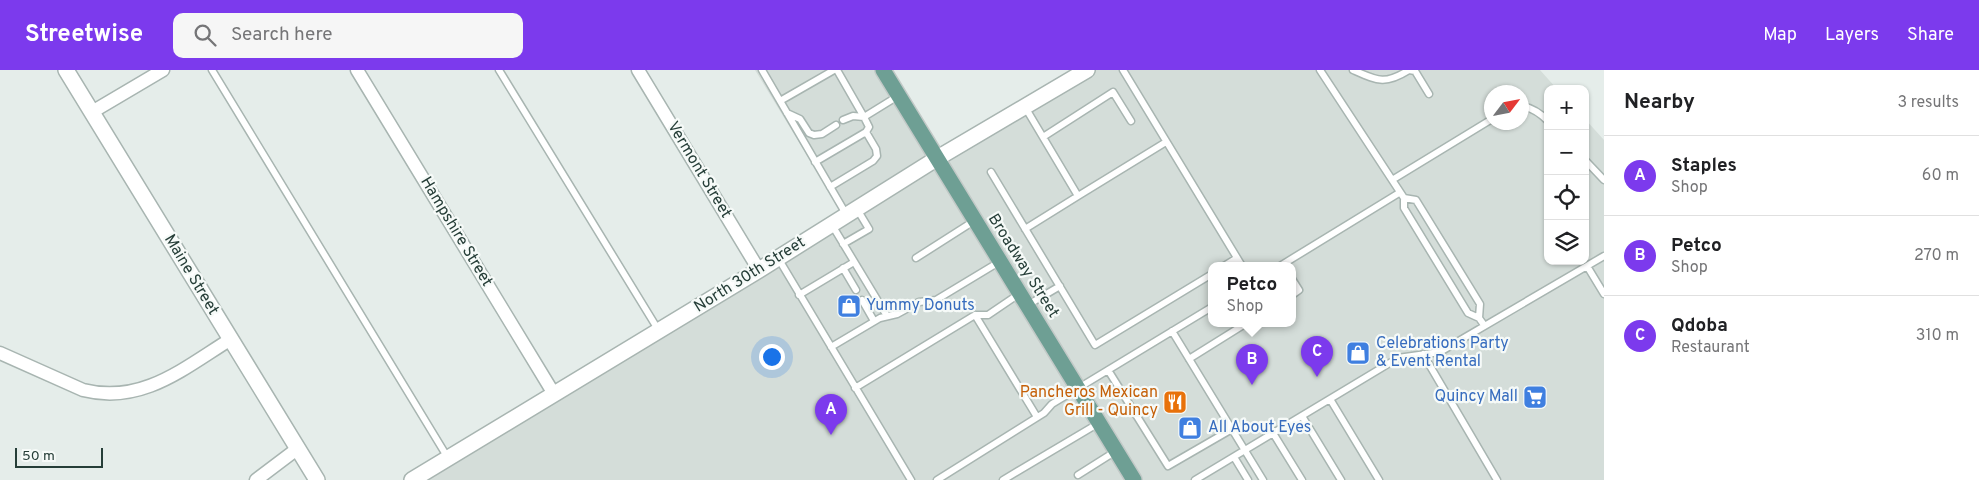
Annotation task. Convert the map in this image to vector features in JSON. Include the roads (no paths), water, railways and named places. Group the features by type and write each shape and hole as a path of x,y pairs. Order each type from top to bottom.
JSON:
{"main road":[{"name":"Broadway Street","path":"883,70 1134,480"}],"street":[{"name":"Maine Street","path":"66,70 317,480"},
{"path":"92,112 163,70"},
{"name":"Hampshire Street","path":"357,70 554,394"},
{"name":"Vermont Street","path":"638,70 759,270"},
{"name":"North 30th Street","path":"412,480 759,270 936,159 1087,70"},
{"path":"0,353 84,390 112,394 130,392 159,383 231,339"},
{"path":"256,480 297,448"}],"lane":[{"path":"212,70 448,458"},
{"path":"499,70 659,331"},
{"path":"762,70 830,187 869,229 843,244"},
{"path":"780,102 835,70 864,116 869,127 866,132 816,162"},
{"path":"1123,70 1240,262"},
{"path":"1320,70 1404,198 1404,208 1468,313 1480,318"},
{"path":"1353,70 1371,78 1384,81 1397,78 1409,70 1415,71 1429,94"},
{"path":"1043,137 1113,92 1131,122"},
{"path":"843,120 854,116 864,116 899,96"},
{"path":"1025,107 1078,196"},
{"path":"1529,108 1544,117"},
{"path":"787,114 800,119 809,132 814,135 822,134 836,125"},
{"path":"1392,180 1484,123"},
{"path":"830,187 874,161 877,156 876,149 866,132"},
{"path":"1025,228 1166,142"},
{"path":"1589,164 1604,180"},
{"path":"991,172 1096,345 1208,276"},
{"path":"1288,262 1399,192"},
{"path":"1404,198 1416,200 1480,304 1480,318 1484,325"},
{"path":"916,258 974,221"},
{"path":"831,224 886,316"},
{"path":"1195,480 1398,358 1440,352 1604,256"},
{"path":"778,258 911,480"},
{"path":"1230,262 1237,258"},
{"path":"799,295 854,262"},
{"path":"831,348 874,321 896,314 919,302 936,300 999,262"},
{"path":"1587,266 1604,294"},
{"path":"843,268 856,290"},
{"path":"856,388 975,315 988,315 1060,286"},
{"path":"862,300 874,321"},
{"path":"938,480 1037,417 1052,404 1208,309"},
{"path":"975,315 1037,417"},
{"path":"1189,359 1240,327"},
{"path":"1172,331 1263,480"},
{"path":"1423,354 1497,480"},
{"path":"1108,370 1168,466 1232,429"},
{"path":"1330,399 1378,480"},
{"path":"1302,416 1341,480"},
{"path":"1004,480 1099,424"},
{"path":"1274,433 1302,480"},
{"path":"1078,475 1116,451"},
{"path":"1234,457 1248,480"}],"place":[{"name":"Yummy Donuts","path":"849,306"},
{"name":"Celebrations Party & Event Rental","path":"1358,353"},
{"name":"Qdoba","path":"1317,377"},
{"name":"Petco","path":"1252,385"},
{"name":"Quincy Mall","path":"1535,397"},
{"name":"Pancheros Mexican Grill - Quincy","path":"1175,402"},
{"name":"All About Eyes","path":"1190,428"},
{"name":"Staples","path":"831,435"}]}
